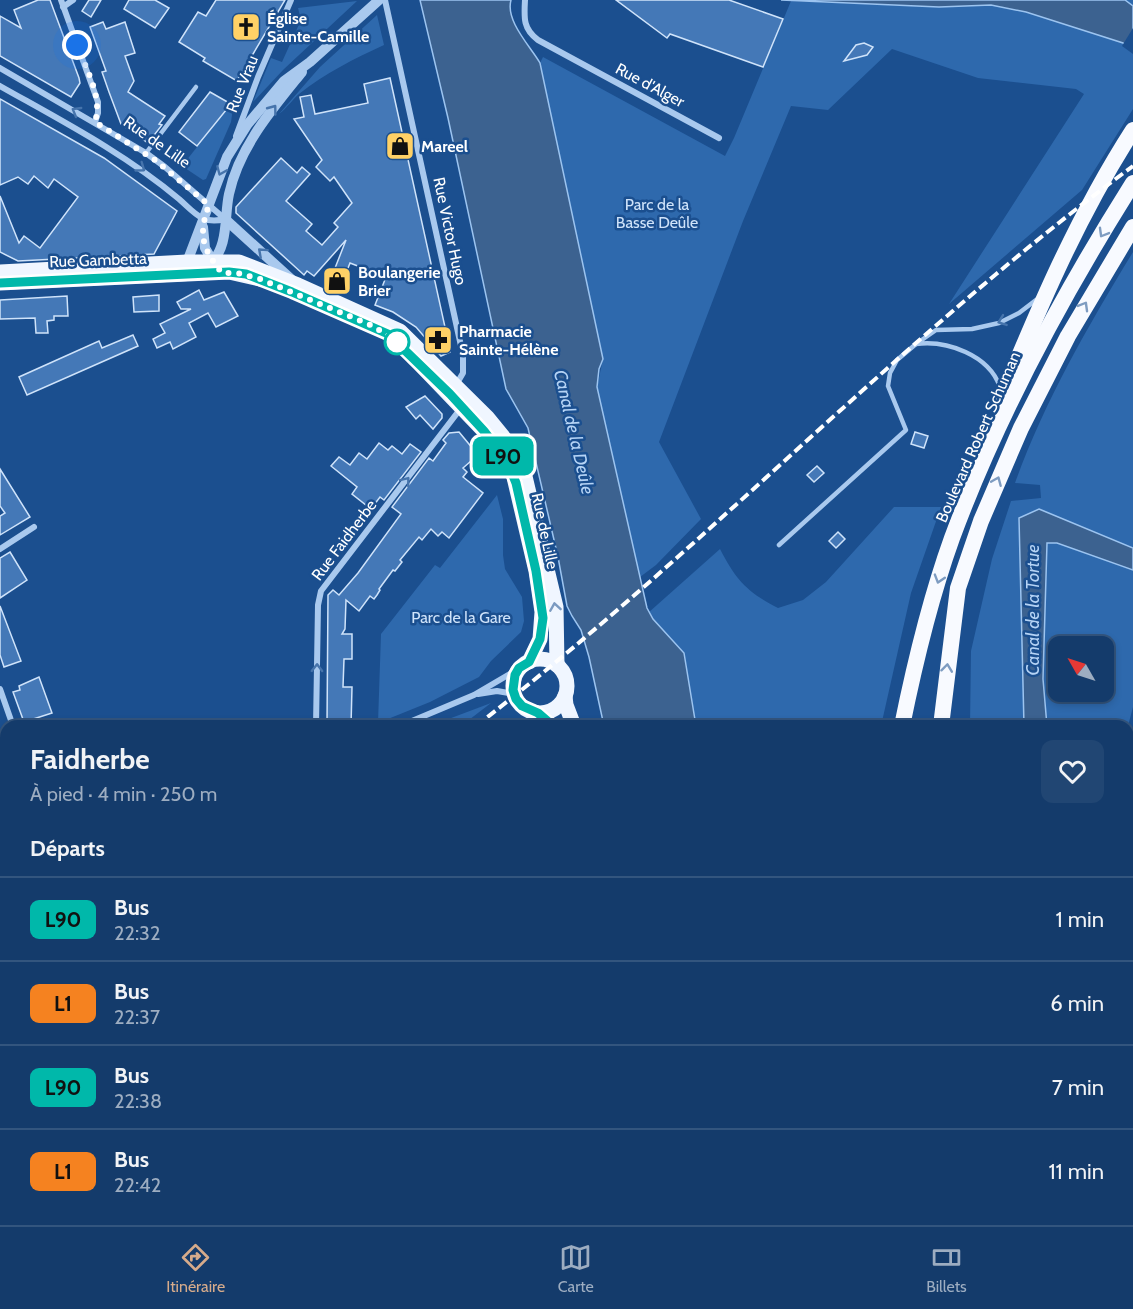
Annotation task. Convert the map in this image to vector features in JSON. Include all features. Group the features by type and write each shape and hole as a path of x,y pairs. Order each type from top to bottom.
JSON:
{"highway":[{"path":"952,538 966,488 1002,396 1049,288 1082,218 1133,130"},
{"name":"Boulevard Robert Schuman","path":"903,720 922,636 952,538 990,448 1044,337 1133,183"},
{"path":"942,720 956,597 975,536 1018,436 1068,336 1133,227"}],"main road":[{"name":"Rue de Lille","path":"186,262 217,267 260,279 380,330 397,341 453,390"},
{"name":"Rue Gambetta","path":"0,272 186,262"},
{"name":"Rue de Lille","path":"197,274 241,262 400,331 453,390 508,444 524,468 556,607 557,665"},
{"name":"Rue Gambetta","path":"0,283 197,274"},
{"name":"Rue de Lille","path":"465,402 513,473 536,571 543,618 540,639 524,665"},
{"path":"546,720 538,713 522,706 514,694 513,682 524,665 543,659 557,665 566,679 566,705 572,720"},
{"path":"538,713 548,712 556,707 565,696"}],"street":[{"path":"61,0 98,102 95,122"},
{"path":"63,7 74,0"},
{"name":"Rue Vrau","path":"233,145 254,86 291,0"},
{"path":"186,262 233,145 268,98 292,74 310,62 380,0"},
{"name":"Rue Victor Hugo","path":"386,0 463,356 463,373 453,390"},
{"name":"Rue d'Alger","path":"525,0 524,23 529,33 719,138"},
{"path":"217,267 231,185 243,157 263,122 310,62"},
{"name":"Rue de Lille","path":"0,68 146,153 209,205 298,285"},
{"name":"Rue de Lille","path":"0,86 125,157 154,178 203,220"},
{"path":"203,220 216,222 225,219"},
{"path":"203,220 204,245 217,267"},
{"name":"Rue Faidherbe","path":"316,720 318,605 321,591 465,402"},
{"path":"0,549 34,527"},
{"path":"414,720 474,695 524,665"},
{"path":"0,689 11,720"},
{"path":"474,695 497,692 514,694"}],"lane":[{"path":"146,153 196,87"},
{"path":"779,546 906,430 888,386 890,373 897,360 936,330 972,329 1010,319 1027,308 1049,288"},
{"path":"916,344 932,342 946,344 971,356 991,370 997,378 1002,396"}],"green space":[{"name":"Parc de la Basse Deûle","path":"988,0 1133,0 1133,109 1082,190 949,304 1084,94 1076,89 978,78 892,49 828,110 791,106 743,221 659,442 701,519 656,565 640,577 597,387 603,359 540,63 543,57 725,156 791,1 939,7 987,5"},
{"path":"357,1 284,69 253,102 271,58 282,62 301,20 298,8"},
{"path":"377,15 384,45 319,79 299,94 279,114 320,67"},
{"path":"231,104 231,122 206,179 203,180 182,166"},
{"path":"1133,252 1133,707 1130,720 970,720 971,651 992,559 1011,501 1041,498 1040,485 1015,483 1053,394"},
{"name":"Parc de la Gare","path":"497,495 503,519 505,569 522,597 524,621 521,632 491,661 479,677 430,702 385,720 378,720 381,634 435,565 440,568"},
{"path":"894,507 941,507 911,593 882,720 695,720 684,653 648,613 720,549 743,584 778,608 803,600 826,582"},
{"path":"491,703 469,720 446,720"}],"water":[{"name":"Canal de la Deûle","path":"420,0 511,0 510,8 515,25 540,63 603,359 599,369 597,387 647,608 653,619 684,653 695,720 603,720 581,630 567,606 528,428 506,389 448,118"},
{"path":"781,0 1125,0 1133,6 1133,51 1123,43 1026,12 991,5 939,7"},
{"name":"Canal de la Tortue","path":"1039,509 1133,548 1133,570 1057,543 1047,543 1043,679 1046,720 1024,720 1019,518"}],"pier":[{"path":"1133,28 1133,54 1122,46"}],"building":[{"path":"38,0 50,0 79,78 80,83 71,97 0,56 0,16 21,28 14,10"},
{"path":"89,0 101,0 91,17 82,11"},
{"path":"129,0 155,0 169,8 155,28 124,9"},
{"name":"Église Sainte-Camille","path":"216,0 285,0 237,81 203,61 205,58 179,42 198,12 206,16"},
{"path":"616,0 729,0 783,19 763,67 670,34 667,38"},
{"path":"103,22 106,29 125,22 135,53 125,56 134,81 128,92 165,116 159,124 162,125 148,143 121,124 109,92 102,72 106,71 90,27"},
{"path":"864,43 873,47 867,55 844,61 856,45"},
{"path":"390,78 450,352 441,356 416,327 393,312 375,305 386,277 350,263 339,291 328,286 346,240 314,276 307,271 304,275 236,213 236,207 281,158 297,173 302,167 310,174 286,201 312,224 306,231 322,245 338,227 334,223 352,203 334,177 330,181 316,167 322,160 294,119 304,117 300,97 311,95 315,114 368,103 364,84"},
{"path":"210,92 231,104 197,146 179,132"},
{"path":"0,99 104,158 177,211 154,254 18,261 0,252 0,196 19,243 24,236 40,248 78,197 54,179 48,188 34,176 28,184 18,177 0,185"},
{"path":"199,290 204,300 224,292 238,316 216,327 208,313 189,323 196,337 173,349 170,342 157,348 153,339 165,333 160,324 191,309 181,309 177,302"},
{"path":"159,295 159,311 134,312 133,297"},
{"path":"67,296 68,316 54,316 54,320 47,321 48,333 36,333 35,318 0,319 0,300"},
{"path":"133,335 138,346 27,395 19,377 99,341 102,348"},
{"path":"425,396 442,414 442,418 433,429 420,415 416,419 406,407"},
{"path":"459,432 478,455 463,468 467,472 463,477 483,493 449,538 442,532 438,536 431,529 422,540 419,537 400,560 402,562 395,571 393,570 374,599 370,596 359,611 346,600 345,629 342,634 352,634 352,659 344,659 343,687 352,687 351,720 327,720 328,595 333,590 339,595 358,573 401,514 392,507 429,458 433,461 446,443 443,440 449,433"},
{"path":"915,432 928,436 924,448 911,444"},
{"path":"379,443 388,450 392,446 402,454 410,444 421,452 384,500 380,497 371,509 352,494 357,487 331,466 339,457 350,465 359,453 367,459"},
{"path":"817,466 824,473 814,482 807,475"},
{"path":"0,469 30,517 0,535 0,516 5,513 0,506"},
{"path":"838,532 845,539 836,548 829,541"},
{"path":"10,552 27,580 0,598 0,558"},
{"path":"0,606 21,661 4,667 0,655"},
{"path":"39,677 52,713 23,720 13,692 20,690 19,686"}],"railway":[{"path":"483,720 642,588 965,301 1133,166"}],"bus line":[{"name":"L90","path":"0,283 229,272 246,274 373,326 397,341 478,425 500,451 513,473 536,571 543,618 540,639 529,662 519,668 515,675 513,690 522,706 548,720"}],"place":[{"name":"Église Sainte-Camille","path":"246,27"},
{"name":"Mareel","path":"400,146"},
{"name":"Boulangerie Brier","path":"337,281"},
{"name":"Pharmacie Sainte-Hélène","path":"438,340"}],"route":[{"path":"77,45 98,102 95,122 155,160 209,205 203,220 204,245 222,273 246,274 260,279 373,326 397,342"}]}
